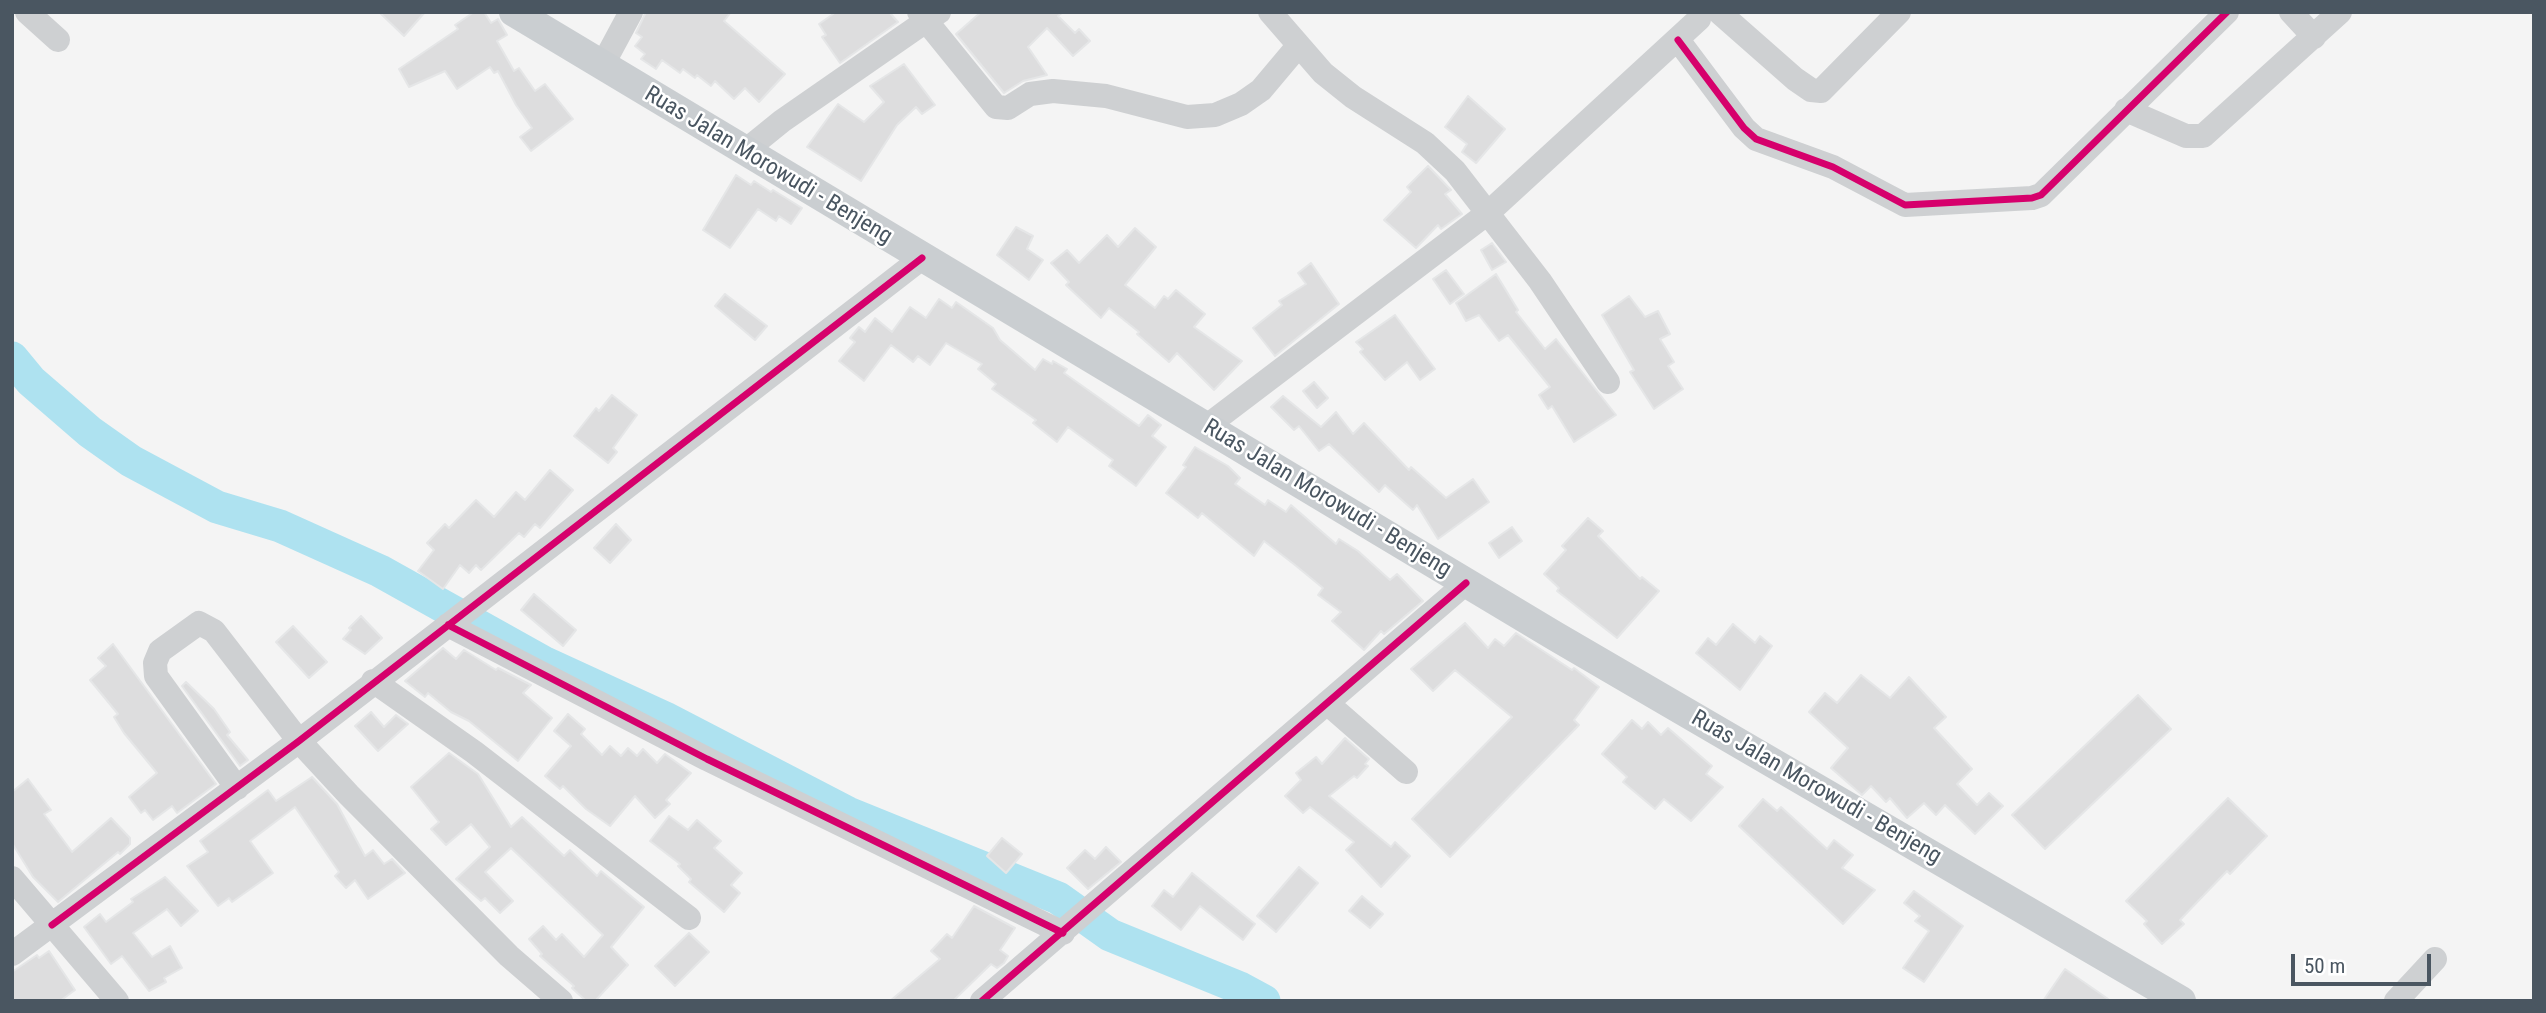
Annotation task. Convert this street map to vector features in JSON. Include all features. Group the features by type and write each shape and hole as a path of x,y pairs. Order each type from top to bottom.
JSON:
{"main road":[{"name":"Ruas Jalan Morowudi - Benjeng","path":"514,12 1466,583 2181,1001"}],"street":[{"path":"27,12 58,40"},
{"path":"602,66 631,12"},
{"path":"1270,12 1323,73 1353,97 1425,143 1455,171 1489,212 1608,382"},
{"path":"1678,40 1744,128 1756,139 1833,167 1905,205 2032,198 2041,195 2227,12"},
{"path":"2291,12 2314,37"},
{"path":"2126,110 2186,136 2203,136 2340,12"},
{"path":"1207,426 1489,212 1708,14 1811,90 1821,91 1895,13"},
{"path":"745,151 928,15 996,107 1008,108 1030,94 1053,91 1106,96 1187,117 1216,115 1241,104 1261,90 1298,46"},
{"path":"12,954 299,741 922,258"},
{"path":"982,1001 1466,583"},
{"path":"237,788 156,676 155,663 160,651 191,627 206,625 299,741 509,956 561,1001"},
{"path":"449,625 707,759 1063,933"},
{"path":"373,681 474,752 689,918"},
{"path":"1327,703 1406,772"},
{"path":"12,878 117,1001"},
{"path":"2396,1001 2435,959"}],"building":[{"path":"379,12 425,12 404,36"},
{"path":"474,12 484,12 491,23 498,19 507,35 497,41 514,71 519,68 535,91 545,84 573,119 531,151 520,137 532,128 498,71 494,73 490,67 457,89 445,71 409,87 399,69 458,29 455,25"},
{"path":"646,12 731,12 724,21 785,74 759,102 745,88 734,99 715,81 711,86 697,75 695,78 683,69 680,73 662,60 656,69 641,59 645,54 635,46 642,37 636,33"},
{"path":"836,12 889,12 898,22 840,63 822,37 826,35 819,24"},
{"path":"981,12 1063,12 1058,16 1075,33 1079,29 1090,41 1073,56 1047,28 1028,47 1047,75 1023,81 1004,93 956,34"},
{"path":"904,64 935,105 922,114 916,107 897,125 861,181 807,147 838,104 864,122 884,102 870,86"},
{"path":"1468,96 1505,129 1476,163 1462,152 1467,144 1445,127"},
{"path":"1428,166 1451,190 1445,194 1462,214 1441,229 1438,225 1416,248 1384,220 1411,192 1407,187"},
{"path":"736,175 751,185 754,181 771,192 773,190 802,208 791,224 779,216 776,221 758,209 730,248 703,230"},
{"path":"1016,227 1033,236 1027,249 1043,260 1029,280 997,255"},
{"path":"1135,228 1156,247 1125,285 1155,308 1164,296 1168,299 1176,290 1205,314 1194,327 1242,361 1214,390 1177,353 1169,362 1137,334 1139,332 1109,308 1101,318 1066,285 1069,282 1051,263 1067,250 1079,263 1107,235 1118,247"},
{"path":"1492,243 1506,262 1492,270 1481,250"},
{"path":"1311,263 1339,304 1275,356 1253,328 1282,305 1279,301 1306,284 1298,273"},
{"path":"1446,270 1464,294 1450,304 1433,279"},
{"path":"1496,274 1518,310 1516,312 1545,349 1556,339 1616,415 1574,442 1552,406 1548,409 1539,395 1550,387 1508,335 1499,341 1479,315 1466,321 1456,303"},
{"path":"725,294 767,326 755,340 715,306"},
{"path":"1629,296 1645,317 1658,311 1670,334 1660,339 1674,362 1668,366 1683,389 1654,409 1630,372 1634,370 1602,315"},
{"path":"939,299 952,308 956,302 993,328 1000,340 1035,370 1043,359 1052,364 1053,361 1067,369 1064,373 1139,426 1148,415 1161,425 1152,436 1166,447 1136,486 1109,466 1113,460 1068,427 1057,442 1033,423 1036,420 992,389 996,384 978,369 982,364 946,343 930,365 918,356 913,362 891,345 864,381 839,361 855,342 850,338 859,327 865,332 875,318 892,332 910,307 926,318"},
{"path":"1395,315 1435,369 1420,380 1407,362 1385,380 1360,352 1363,349 1356,342"},
{"path":"1314,382 1328,398 1317,408 1303,391"},
{"path":"612,395 637,415 613,448 617,452 608,463 574,436 596,408 599,411"},
{"path":"1283,396 1321,427 1336,412 1353,434 1364,423 1409,470 1411,467 1446,498 1473,479 1489,502 1438,539 1417,505 1413,510 1385,485 1379,492 1329,444 1319,451 1299,426 1294,430 1271,407"},
{"path":"1195,447 1228,466 1240,478 1235,484 1265,505 1268,500 1286,512 1291,505 1336,544 1339,539 1358,551 1390,580 1397,574 1423,601 1384,634 1381,631 1364,650 1332,621 1341,612 1318,595 1323,588 1295,565 1264,541 1254,556 1202,513 1198,518 1166,493 1186,467 1183,465"},
{"path":"550,470 573,490 540,528 535,524 524,537 519,533 481,570 476,565 469,573 460,565 443,589 418,571 434,550 427,543 445,524 449,528 476,500 494,517 516,492 525,500"},
{"path":"1588,518 1603,531 1598,536 1640,579 1642,577 1659,591 1617,638 1557,591 1559,588 1544,574 1566,550 1562,546"},
{"path":"616,524 631,540 610,563 594,548"},
{"path":"1512,527 1522,541 1499,558 1489,543"},
{"path":"534,594 576,630 563,646 521,610"},
{"path":"361,616 382,638 365,654 343,639"},
{"path":"1465,623 1488,648 1495,639 1504,646 1516,633 1572,670 1574,668 1599,687 1574,720 1579,725 1450,857 1412,819 1512,717 1455,670 1433,691 1411,669"},
{"path":"1733,624 1755,643 1760,636 1772,646 1740,690 1696,653 1708,638 1716,645"},
{"path":"293,626 327,662 309,678 276,642"},
{"path":"113,644 216,784 177,813 172,806 153,820 145,810 141,813 129,797 157,773 124,733 114,717 118,714 90,680 106,666 98,658"},
{"path":"443,648 456,659 464,650 496,670 498,668 531,685 523,693 552,718 518,761 469,721 451,712 428,693 425,697 405,681"},
{"path":"1861,675 1890,698 1909,677 1946,717 1934,728 1972,769 1957,784 1977,805 1989,793 2003,806 1975,834 1945,805 1936,815 1924,803 1907,818 1890,798 1886,802 1871,786 1862,795 1831,768 1848,748 1809,712 1825,693 1837,703"},
{"path":"186,682 214,709 230,732 227,735 248,760 240,766 182,686"},
{"path":"2138,695 2171,729 2045,849 2012,815"},
{"path":"371,712 384,727 396,715 408,724 378,751 355,726"},
{"path":"568,714 585,729 581,734 602,755 610,746 621,756 628,748 637,756 643,749 657,763 665,754 691,773 666,800 670,804 655,818 635,796 610,826 586,809 563,786 560,789 545,776 571,746 554,731"},
{"path":"1632,720 1642,729 1648,722 1661,735 1668,728 1712,766 1706,774 1723,787 1691,821 1664,799 1655,809 1623,782 1627,777 1602,754"},
{"path":"1345,738 1369,759 1365,764 1368,766 1357,778 1354,776 1329,796 1391,847 1395,842 1410,856 1381,887 1346,850 1354,842 1310,807 1303,813 1285,796 1301,780 1296,773 1316,757 1322,764"},
{"path":"449,753 478,774 511,827 522,817 564,856 570,850 597,876 601,871 644,907 611,947 628,965 595,1001 586,1001 572,988 574,986 540,956 542,954 529,939 543,926 556,940 562,934 584,957 603,935 511,848 485,872 513,901 500,913 485,898 481,901 456,879 490,847 471,824 446,845 431,829 439,822 411,787"},
{"path":"312,777 337,804 365,856 373,850 384,864 392,859 405,873 368,899 355,880 346,888 335,876 339,872 295,807 250,841 273,873 232,902 229,898 218,906 187,866 208,852 200,841 268,790 276,801"},
{"path":"28,779 51,810 44,814 72,852 111,818 130,838 130,844 120,854 118,852 58,902 33,877 12,843 12,792"},
{"path":"2228,798 2267,836 2230,874 2227,871 2180,920 2184,924 2162,944 2144,924 2147,921 2126,901"},
{"path":"1763,799 1777,811 1781,807 1827,849 1834,840 1853,855 1842,868 1875,890 1843,924 1739,826"},
{"path":"669,816 688,830 697,820 721,841 714,848 742,873 731,885 740,893 724,912 689,882 691,879 678,866 680,864 650,841"},
{"path":"1002,838 1022,854 1006,873 987,856"},
{"path":"1106,847 1121,862 1088,889 1067,868 1085,850 1095,859"},
{"path":"1299,867 1318,883 1276,932 1257,916"},
{"path":"1192,873 1255,924 1243,940 1200,906 1181,930 1152,906 1164,890 1173,897"},
{"path":"165,877 198,911 181,926 167,909 133,933 152,957 170,946 182,968 164,978 166,982 149,991 122,956 111,964 84,927 100,914 106,922 133,902 131,899"},
{"path":"1914,891 1963,926 1924,982 1903,968 1929,931 1915,921 1920,916 1904,903"},
{"path":"1362,896 1383,914 1370,928 1349,911"},
{"path":"974,906 1015,928 1000,950 1008,956 1004,963 997,968 991,964 953,1001 890,1001 940,959 931,951 947,934 952,938"},
{"path":"689,933 709,952 675,986 655,966"},
{"path":"49,951 75,990 60,1001 12,1001 12,972 37,955 39,958"},
{"path":"2065,969 2111,1001 2043,1001"}],"waterway":[{"path":"12,358 31,381 90,432 131,461 217,507 280,526 380,571 543,662 665,718 848,813 1058,898 1110,935 1240,988 1264,1001"}],"cycle path":[{"path":"1678,40 1744,128 1756,139 1833,167 1905,205 2032,198 2041,195 2227,12"},
{"path":"52,925 299,741 922,258"},
{"path":"982,1001 1466,583"},
{"path":"448,625 707,759 1063,933"}]}
